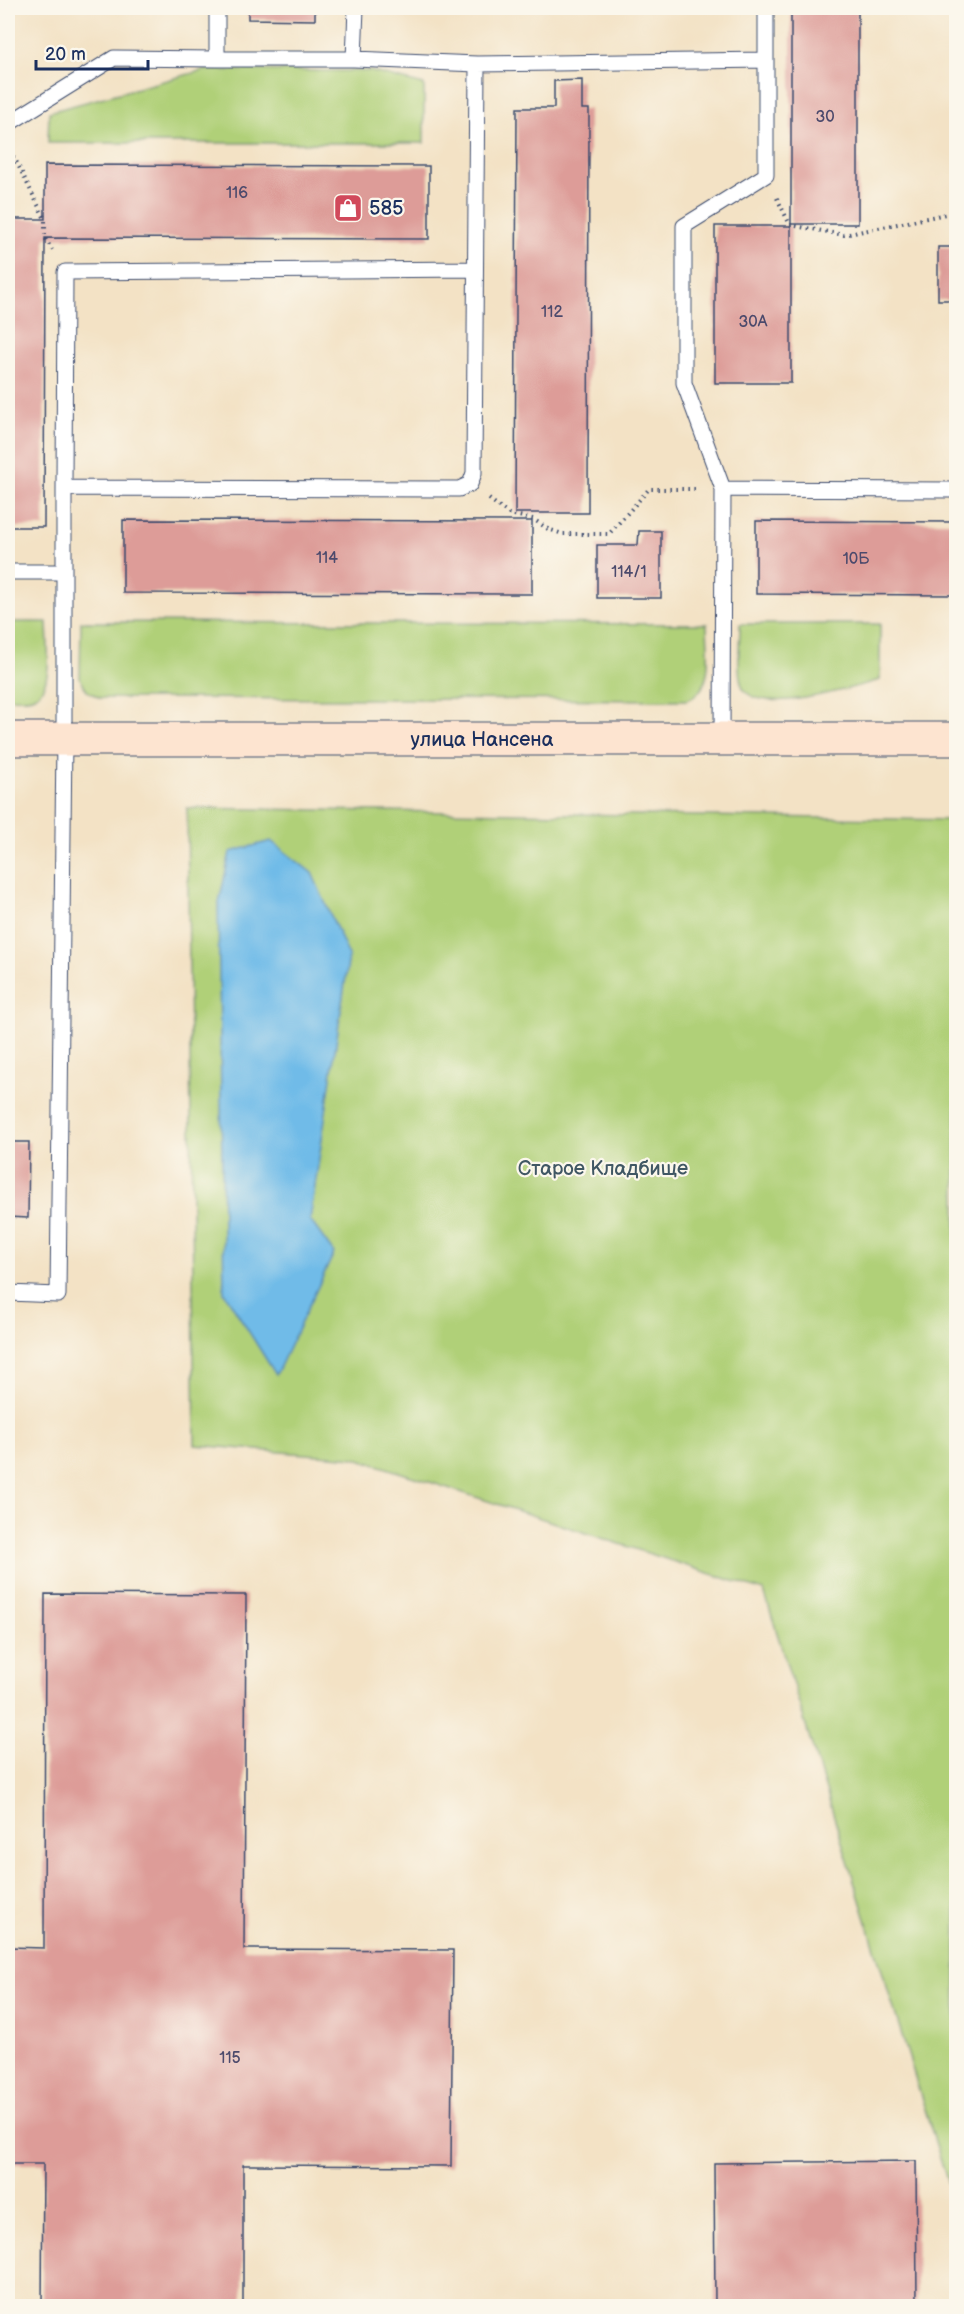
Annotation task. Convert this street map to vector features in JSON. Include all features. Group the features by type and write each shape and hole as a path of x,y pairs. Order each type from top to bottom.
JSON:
{"street":[{"name":"улица Нансена","path":"8,739 957,739"}],"lane":[{"path":"217,8 217,59"},
{"path":"354,59 356,8"},
{"path":"722,739 723,489 684,383 684,226 766,175 766,8"},
{"path":"8,124 114,58 354,59 477,64 766,60"},
{"path":"64,488 459,489 470,484 474,473 477,64"},
{"path":"8,1293 58,1295 64,739 65,272 475,269"},
{"path":"723,489 957,490"},
{"path":"8,572 64,572"}],"path":[{"path":"8,143 45,219 45,238 65,272"},
{"path":"766,175 790,225 844,235 957,212"},
{"path":"470,484 509,514 533,519 548,529 563,534 609,534 650,489 723,489"}],"green space":[{"path":"204,70 370,71 424,85 424,143 48,143 49,112"},
{"path":"8,622 47,622 47,672 42,689 33,697 8,698"},
{"path":"81,622 707,624 708,667 702,687 696,695 687,700 100,698 87,691 80,678"},
{"path":"740,624 880,624 880,680 829,693 787,700 768,700 752,696 743,688 741,682"},
{"name":"Старое Кладбище","path":"187,808 956,820 956,2209 764,1591 356,1458 195,1445"}],"water":[{"path":"271,841 312,873 349,956 310,1220 334,1253 276,1375 224,1292 218,907 230,852"}],"building":[{"path":"248,8 315,8 315,20 248,19"},
{"path":"791,8 858,8 858,224 791,224"},
{"path":"582,80 582,109 589,109 588,513 515,513 517,108 554,108 554,81"},
{"path":"45,165 429,166 429,239 45,238 44,527 8,527 8,219 45,219"},
{"path":"715,226 791,226 791,383 715,383"},
{"path":"938,247 956,247 956,300 938,300"},
{"path":"123,520 532,521 532,594 123,593"},
{"path":"756,521 956,522 956,595 756,594"},
{"path":"639,531 661,531 661,598 597,598 597,545 638,545"},
{"path":"8,1142 29,1142 28,1218 8,1217"},
{"path":"45,1594 246,1595 244,1949 453,1950 451,2166 243,2165 243,2306 42,2306 43,2164 8,2164 8,1947 44,1948"},
{"path":"916,2161 917,2306 715,2306 714,2163"}],"place":[{"name":"585","path":"348,208"}]}
